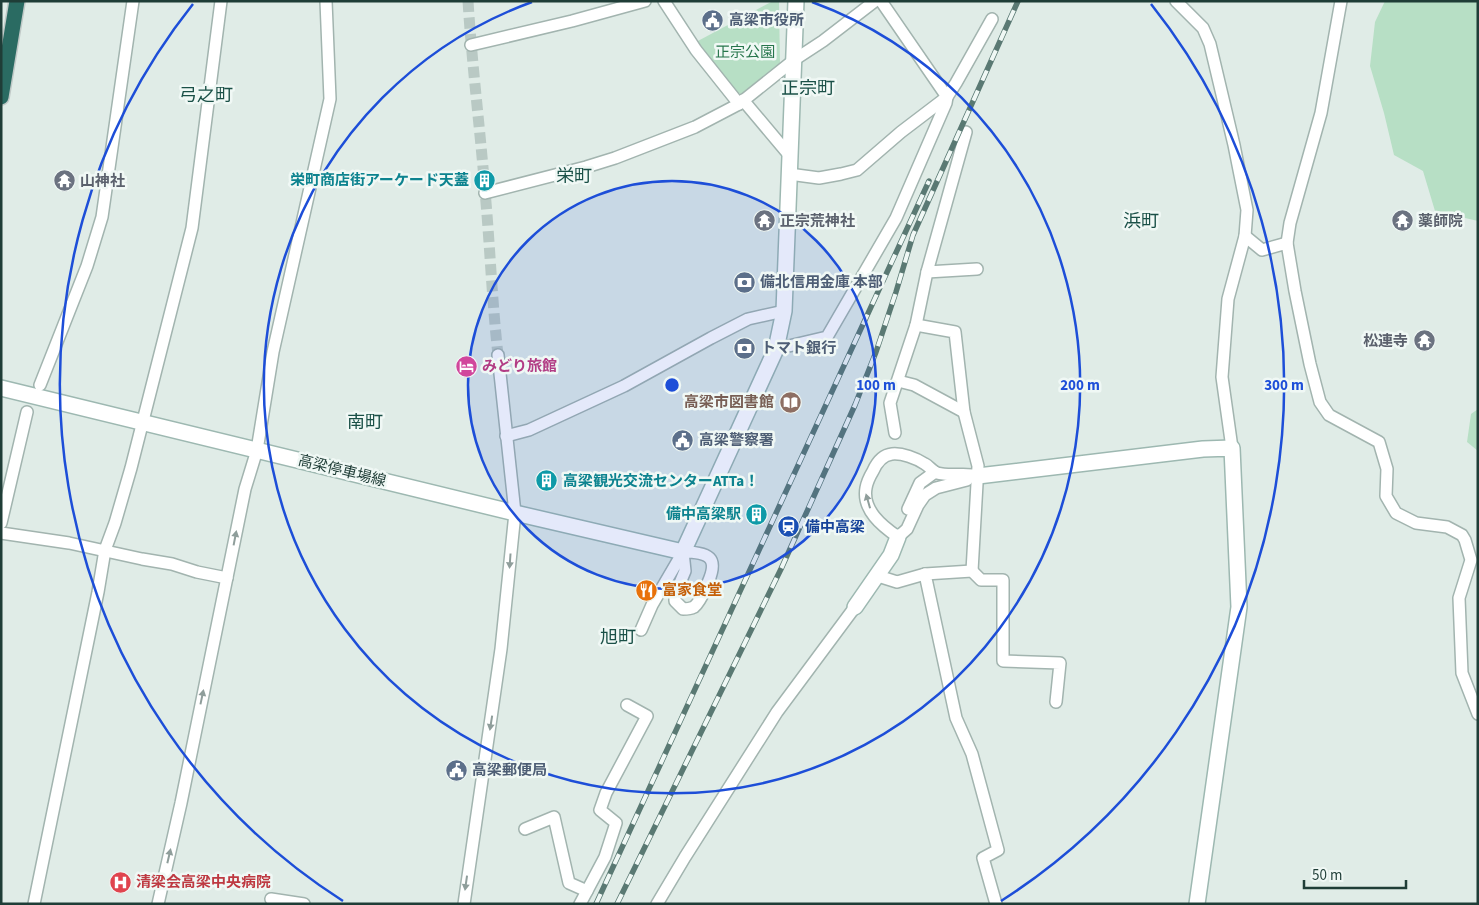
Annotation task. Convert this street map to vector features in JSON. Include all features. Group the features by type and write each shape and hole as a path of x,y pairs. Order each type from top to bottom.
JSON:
{"highway":[{"path":"1,97 17,1"}],"street":[{"path":"40,385 87,266 102,217 133,1"},
{"path":"34,904 105,550 115,523 143,424 192,228 221,1"},
{"path":"158,904 245,489 257,450 273,352 330,98 326,1"},
{"path":"471,45 646,1"},
{"path":"664,1 696,50 790,156"},
{"path":"641,630 652,605 683,552 776,350 784,311 796,1"},
{"path":"486,193 615,158 694,127 741,102 794,60 823,41 875,1"},
{"path":"776,350 827,337 896,218 946,103 947,97 881,1"},
{"path":"1176,1 1203,28 1210,44 1247,210 1245,236 1228,299 1222,369 1232,448 1239,606 1197,904"},
{"path":"1340,1 1321,114 1290,222 1287,242 1294,291 1320,402 1329,415 1379,442 1387,469 1386,496 1396,513 1416,523 1447,527 1462,535 1465,540 1471,560 1459,598 1462,673 1478,714"},
{"path":"789,174 819,178 857,170 947,97 992,19"},
{"path":"895,433 890,403 916,325 927,272 966,132"},
{"path":"1245,236 1262,250 1287,242"},
{"path":"927,272 977,269"},
{"path":"506,436 529,430 624,386 748,319 784,311"},
{"path":"916,325 955,332 964,412 978,466 972,571 981,580 1004,580 1003,660 1060,662 1056,702"},
{"path":"464,904 502,640 514,513 498,355"},
{"path":"898,381 914,385 964,412"},
{"name":"高梁停車場線","path":"1,388 143,424 683,552"},
{"path":"1,523 27,412"},
{"path":"898,537 907,530 918,505 925,495 944,485 978,476 1203,449 1232,448"},
{"path":"898,537 883,527 866,498 868,482 878,460 893,454 904,455 925,463 935,472 978,476"},
{"path":"657,904 685,856 777,712 878,576 891,555 902,523 920,483 935,472"},
{"path":"1,533 105,550 227,578"},
{"path":"683,552 697,552 708,556 713,566 713,574 700,600 696,606 690,609 683,609 675,601 675,595 685,571 683,552"},
{"path":"878,576 897,582 925,574 972,571"},
{"path":"925,574 956,718 972,754 998,850 982,858 996,904"},
{"path":"580,904 605,857 616,823 600,810 603,801 647,716 627,705"},
{"path":"525,829 554,817 569,884 587,891"},
{"path":"271,899 304,904"}],"green space":[{"name":"正宗公園","path":"773,1 779,1 780,65 743,94 736,93 696,42"},
{"path":"1385,1 1478,1 1478,221 1435,211 1423,171 1394,155 1370,66 1375,22"},
{"path":"1478,409 1478,451 1467,442 1471,414"}],"tunnel":[{"path":"468,1 498,355"}],"railway":[{"path":"617,904 781,569 855,405 876,352 913,235 1018,1"},
{"path":"596,904 929,181"}],"place":[{"name":"高梁市役所","path":"713,20"},
{"name":"栄町商店街アーケード天蓋","path":"485,180"},
{"name":"山神社","path":"64,181"},
{"name":"正宗荒神社","path":"764,221"},
{"name":"薬師院","path":"1402,221"},
{"name":"備北信用金庫 本部","path":"744,282"},
{"name":"松連寺","path":"1424,341"},
{"name":"トマト銀行","path":"745,348"},
{"name":"みどり旅館","path":"466,366"},
{"name":"高梁市図書館","path":"790,402"},
{"name":"高梁警察署","path":"683,440"},
{"name":"高梁観光交流センターATTa！","path":"547,481"},
{"name":"備中高梁駅","path":"757,514"},
{"name":"備中高梁","path":"789,527"},
{"name":"富家食堂","path":"646,590"},
{"name":"高梁郵便局","path":"456,770"},
{"name":"清梁会高梁中央病院","path":"120,882"}],"district":[{"name":"正宗町","path":"808,88"},
{"name":"弓之町","path":"206,95"},
{"name":"栄町","path":"574,176"},
{"name":"浜町","path":"1141,221"},
{"name":"南町","path":"365,422"},
{"name":"旭町","path":"618,637"}]}
